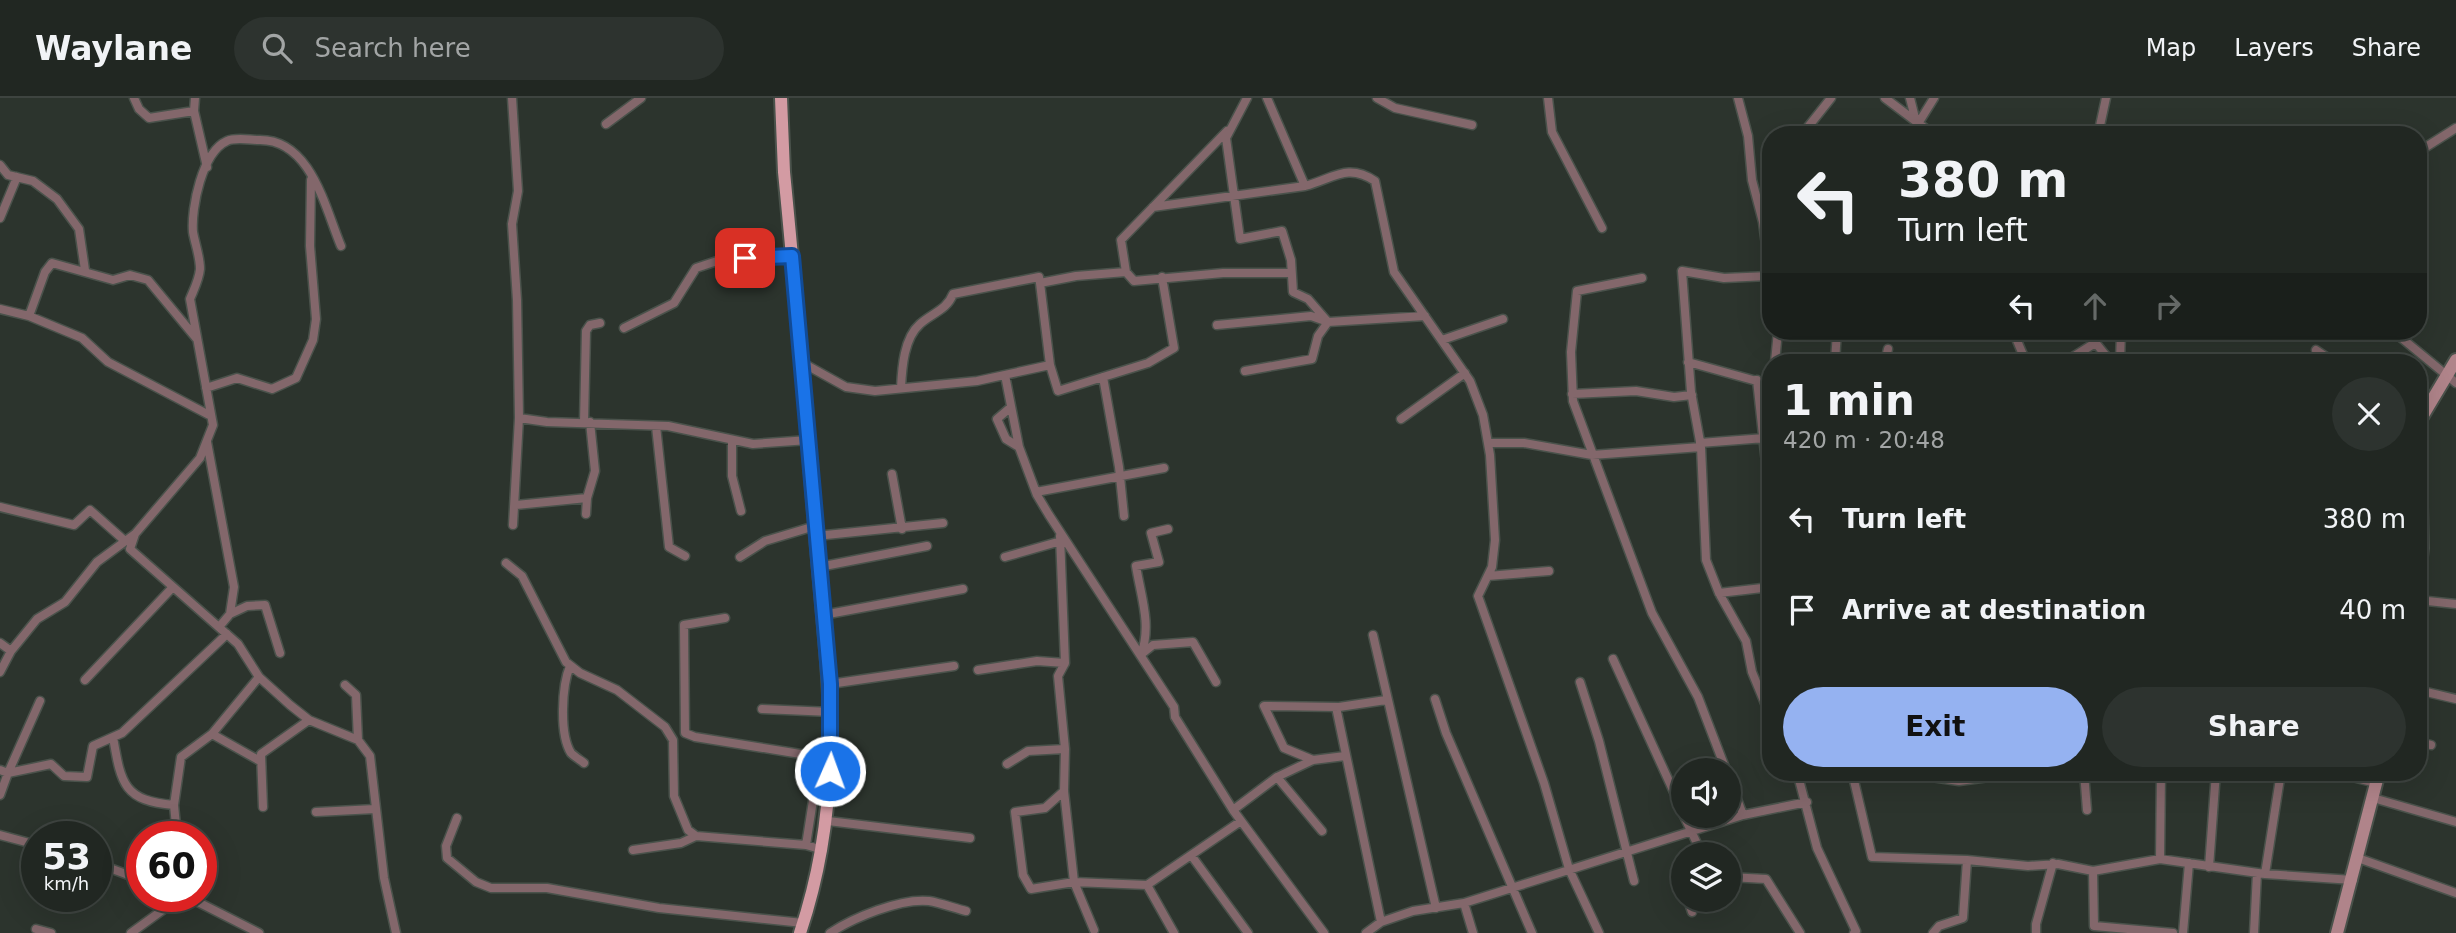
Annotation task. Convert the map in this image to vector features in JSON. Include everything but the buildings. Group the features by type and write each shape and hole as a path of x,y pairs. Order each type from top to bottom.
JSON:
{"main road":[{"path":"781,98 831,712 828,821 816,887 801,928"}],"street":[{"path":"134,98 139,109 149,118 194,111"},
{"path":"195,98 194,111 206,167"},
{"path":"512,98 518,191 512,224 517,300 519,418 513,525"},
{"path":"606,124 641,98"},
{"path":"1247,98 1226,138 1240,239 1282,231 1291,260 1293,292 1308,299 1328,321"},
{"path":"1268,98 1305,186"},
{"path":"1377,98 1395,108 1472,125"},
{"path":"1548,98 1552,132 1602,228"},
{"path":"1738,98 1762,208"},
{"path":"1809,126 1830,98"},
{"path":"1885,98 1922,126"},
{"path":"1910,98 1916,122"},
{"path":"1914,126 1934,98"},
{"path":"2100,126 2106,98"},
{"path":"1234,124 1121,240 1126,272 1134,281 1162,276 1291,273"},
{"path":"2427,146 2456,128"},
{"path":"0,672 11,651 37,619 65,602 97,562 135,534 200,458 207,442 213,425 190,299 198,281 200,265 193,231 194,211 200,178 216,150 228,140 270,139 295,151 311,173 341,246"},
{"path":"0,164 8,175 33,181 57,199 79,229 85,270"},
{"path":"1153,207 1234,198 1305,186 1350,171 1361,172 1375,181 1394,272 1465,373 1483,415 1488,443 1495,557 1478,596 1544,783 1569,869 1599,933"},
{"path":"206,388 237,378 272,389 296,378 313,340 316,319 310,246 311,173"},
{"path":"0,218 17,177"},
{"path":"624,328 674,303 696,268 720,260 792,256"},
{"path":"29,316 45,272 52,263 85,270 113,280 130,275 148,280 198,341"},
{"path":"1762,279 1724,278 1682,271 1688,362 1701,445 1706,560 1719,593 1746,641 1752,672 1762,696"},
{"path":"1040,283 1076,276 1126,272"},
{"path":"901,387 907,346 918,326 949,304 953,294 1039,277 1051,365 1058,391 1148,363 1174,348 1162,276"},
{"path":"1642,278 1577,291 1571,352 1572,394 1592,455 1652,613 1698,697 1721,758"},
{"path":"0,309 29,316 82,338 108,362 211,416"},
{"path":"1217,325 1311,316 1328,321 1425,316"},
{"path":"1442,340 1503,320"},
{"path":"1245,371 1311,359 1318,336 1328,321"},
{"path":"586,514 587,498 595,471 587,422 586,331 590,325 600,323"},
{"path":"2093,340 2105,354"},
{"path":"2404,340 2421,354"},
{"path":"2078,354 2095,343"},
{"path":"1887,354 1888,349"},
{"path":"2316,350 2322,354"},
{"path":"2427,359 2451,379"},
{"path":"2427,411 2451,379 2456,360"},
{"path":"801,362 846,387 875,391 977,381 1051,365"},
{"path":"1688,362 1762,382"},
{"path":"1401,419 1465,373"},
{"path":"1005,375 1019,447 1036,492 1060,537 1141,655 1174,708 1175,717 1233,810 1324,933"},
{"path":"1103,377 1124,516"},
{"path":"1757,380 1762,416"},
{"path":"1572,394 1636,391 1674,397 1692,395"},
{"path":"1011,407 997,419 1006,439 1019,447"},
{"path":"519,418 547,422 656,426 753,444 809,440"},
{"path":"656,426 669,547 685,556"},
{"path":"1488,443 1524,443 1592,455 1762,438"},
{"path":"207,442 234,587 230,614"},
{"path":"733,442 732,476 741,511"},
{"path":"1036,492 1164,468"},
{"path":"892,474 902,529"},
{"path":"516,505 587,498"},
{"path":"0,508 74,525 90,510 125,541"},
{"path":"740,557 765,541 816,531 902,529 943,523"},
{"path":"1141,655 1147,638 1147,616 1136,566 1159,562 1151,533 1168,529"},
{"path":"135,534 130,548 238,644 258,677 309,720 358,740 370,756 384,878 396,933"},
{"path":"1004,557 1060,537"},
{"path":"1060,537 1065,663 1058,676 1065,749 1064,791 1074,882 1094,930"},
{"path":"819,567 927,546"},
{"path":"506,563 522,576 553,641 570,666 617,690 665,727 673,740 674,796 688,830 696,836"},
{"path":"1488,576 1549,571"},
{"path":"85,680 173,587"},
{"path":"1719,593 1762,588"},
{"path":"823,615 962,589"},
{"path":"2427,601 2456,604"},
{"path":"219,626 230,614 247,606 265,605 281,653"},
{"path":"725,618 684,625 685,733 695,737 813,756 817,775 806,845"},
{"path":"4,772 51,764 64,776 87,777 93,746 122,733 226,634"},
{"path":"1373,635 1436,908"},
{"path":"1141,655 1153,645 1193,642 1216,682"},
{"path":"0,643 11,651"},
{"path":"1614,659 1671,786"},
{"path":"978,670 1037,661 1065,663"},
{"path":"570,666 565,678 565,729 571,752 584,763"},
{"path":"830,684 954,666"},
{"path":"176,821 174,805 181,757 212,734 258,677"},
{"path":"1580,682 1634,881"},
{"path":"345,685 356,695 358,740"},
{"path":"2427,692 2456,699"},
{"path":"1313,760 1284,748 1264,706 1336,707 1386,699"},
{"path":"1435,699 1446,733 1532,933"},
{"path":"0,795 4,772 40,701"},
{"path":"1336,707 1381,922"},
{"path":"762,709 831,712"},
{"path":"263,807 261,754 309,720"},
{"path":"212,734 260,761"},
{"path":"113,737 119,774 131,794 149,803 174,805"},
{"path":"2427,743 2431,744"},
{"path":"1007,764 1028,751 1065,749"},
{"path":"1233,810 1277,777 1313,760 1345,755"},
{"path":"1277,777 1322,831"},
{"path":"1800,781 1817,848 1856,930 1854,933"},
{"path":"1855,781 1872,857 1967,860 2028,866 2053,863 2093,871 2160,859 2261,873 2353,880"},
{"path":"2085,781 2087,810"},
{"path":"2160,859 2161,781"},
{"path":"2209,867 2215,781"},
{"path":"2254,933 2261,873 2279,781"},
{"path":"2337,933 2377,781"},
{"path":"1064,791 1045,808 1015,812 1023,875 1031,889 1074,882 1147,885 1241,821"},
{"path":"2373,798 2456,822"},
{"path":"1366,933 1381,922 1413,911 1464,903 1743,815 1807,802"},
{"path":"316,812 375,809"},
{"path":"1741,810 1743,815"},
{"path":"457,818 446,846 447,858 476,882 491,888 547,888 659,908 801,928"},
{"path":"828,821 970,838"},
{"path":"1691,828 1697,842"},
{"path":"0,835 21,841"},
{"path":"633,850 681,843 696,836 806,845 823,850"},
{"path":"1191,856 1248,933"},
{"path":"2355,857 2456,893"},
{"path":"1933,933 1940,926 1963,918 1967,860"},
{"path":"2036,933 2038,915 2053,863"},
{"path":"2183,933 2189,863"},
{"path":"2093,871 2094,926 2173,933"},
{"path":"1741,878 1766,879 1800,933"},
{"path":"1147,885 1174,933"},
{"path":"830,933 848,921 910,902 929,901 966,911"},
{"path":"1464,903 1473,933"},
{"path":"137,931 163,912"},
{"path":"216,912 259,933"},
{"path":"36,929 51,933"}],"route":[{"path":"745,258 792,256 830,684 830,771"}]}
